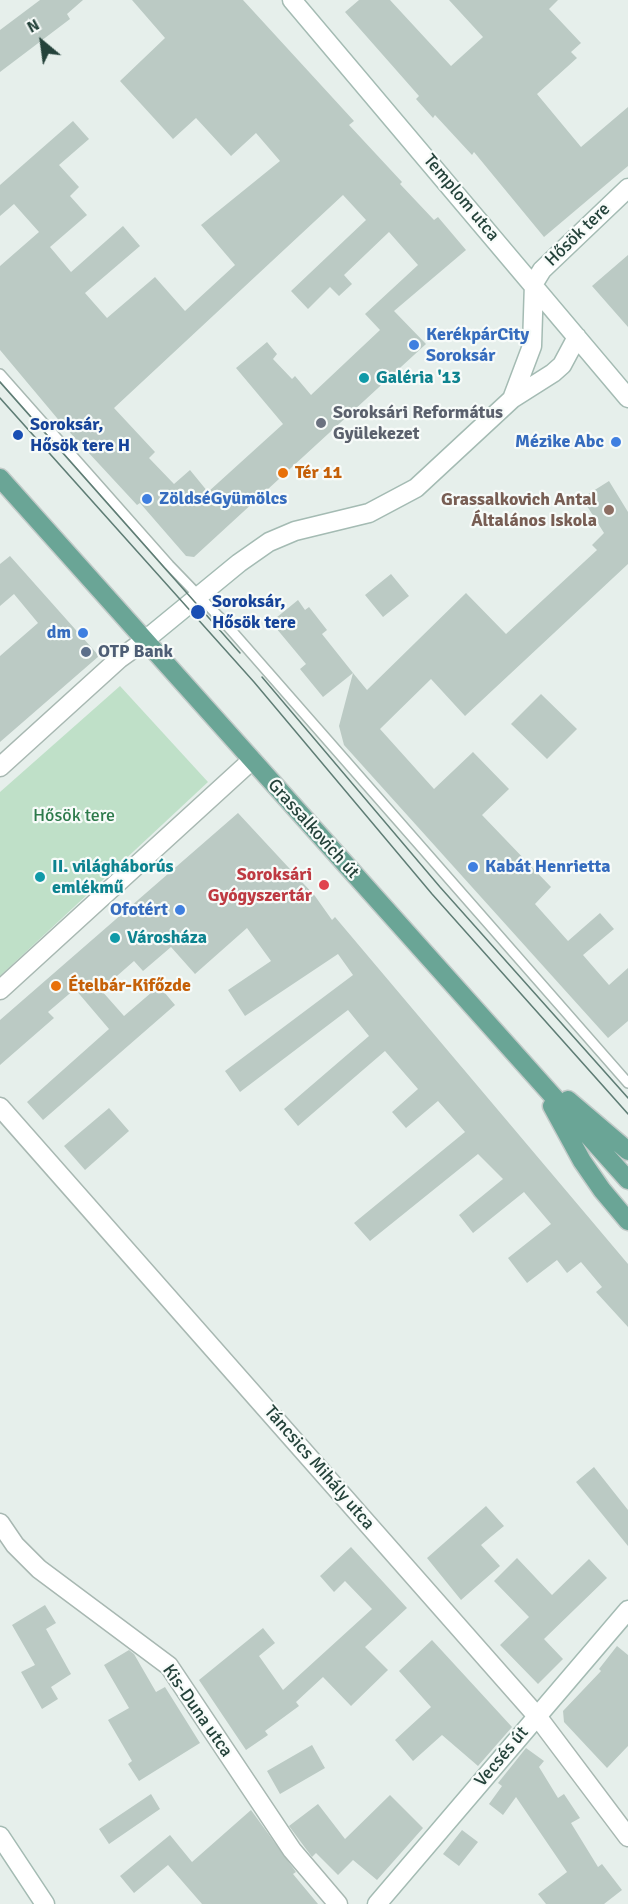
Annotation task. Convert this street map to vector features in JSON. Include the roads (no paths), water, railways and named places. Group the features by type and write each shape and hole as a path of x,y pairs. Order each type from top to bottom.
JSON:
{"main road":[{"name":"Grassalkovich út","path":"0,478 628,1180"},
{"path":"529,1069 600,1125 628,1151"},
{"path":"529,1069 582,1161 628,1221"}],"street":[{"name":"Templom utca","path":"292,0 627,395"},
{"name":"Hősök tere","path":"0,767 119,658 144,641 239,563 270,542 295,531 369,513 416,488 512,399 532,346 534,283 542,270 628,188"},
{"path":"512,399 553,374 562,365 577,337"},
{"path":"0,990 252,760"},
{"name":"Táncsics Mihály utca","path":"0,1107 537,1716 628,1836"},
{"name":"Kis-Duna utca","path":"0,1522 15,1545 39,1569 169,1666 292,1850 338,1904"},
{"name":"Vecsés út","path":"377,1904 628,1610"},
{"path":"0,1836 45,1904"}],"lane":[{"path":"0,374 628,1083"}],"tram line":[{"path":"0,382 240,653"},
{"path":"0,398 254,682 432,894 628,1114"},
{"path":"262,677 440,887 628,1098"}],"place":[{"name":"KerékpárCity Soroksár","path":"414,345"},
{"name":"Galéria '13","path":"364,378"},
{"name":"Soroksári Református Gyülekezet","path":"321,423"},
{"name":"Soroksár, Hősök tere H","path":"18,435"},
{"name":"Mézike Abc","path":"616,442"},
{"name":"Tér 11","path":"283,473"},
{"name":"ZöldséGyümölcs","path":"147,499"},
{"name":"Grassalkovich Antal Általános Iskola","path":"609,510"},
{"name":"Soroksár, Hősök tere","path":"198,612"},
{"name":"dm","path":"83,633"},
{"name":"OTP Bank","path":"86,652"},
{"name":"Kabát Henrietta","path":"473,867"},
{"name":"II. világháborús emlékmű","path":"40,877"},
{"name":"Soroksári Gyógyszertár","path":"324,885"},
{"name":"Ofotért","path":"180,910"},
{"name":"Városháza","path":"115,938"},
{"name":"Ételbár-Kifőzde","path":"56,986"}]}
